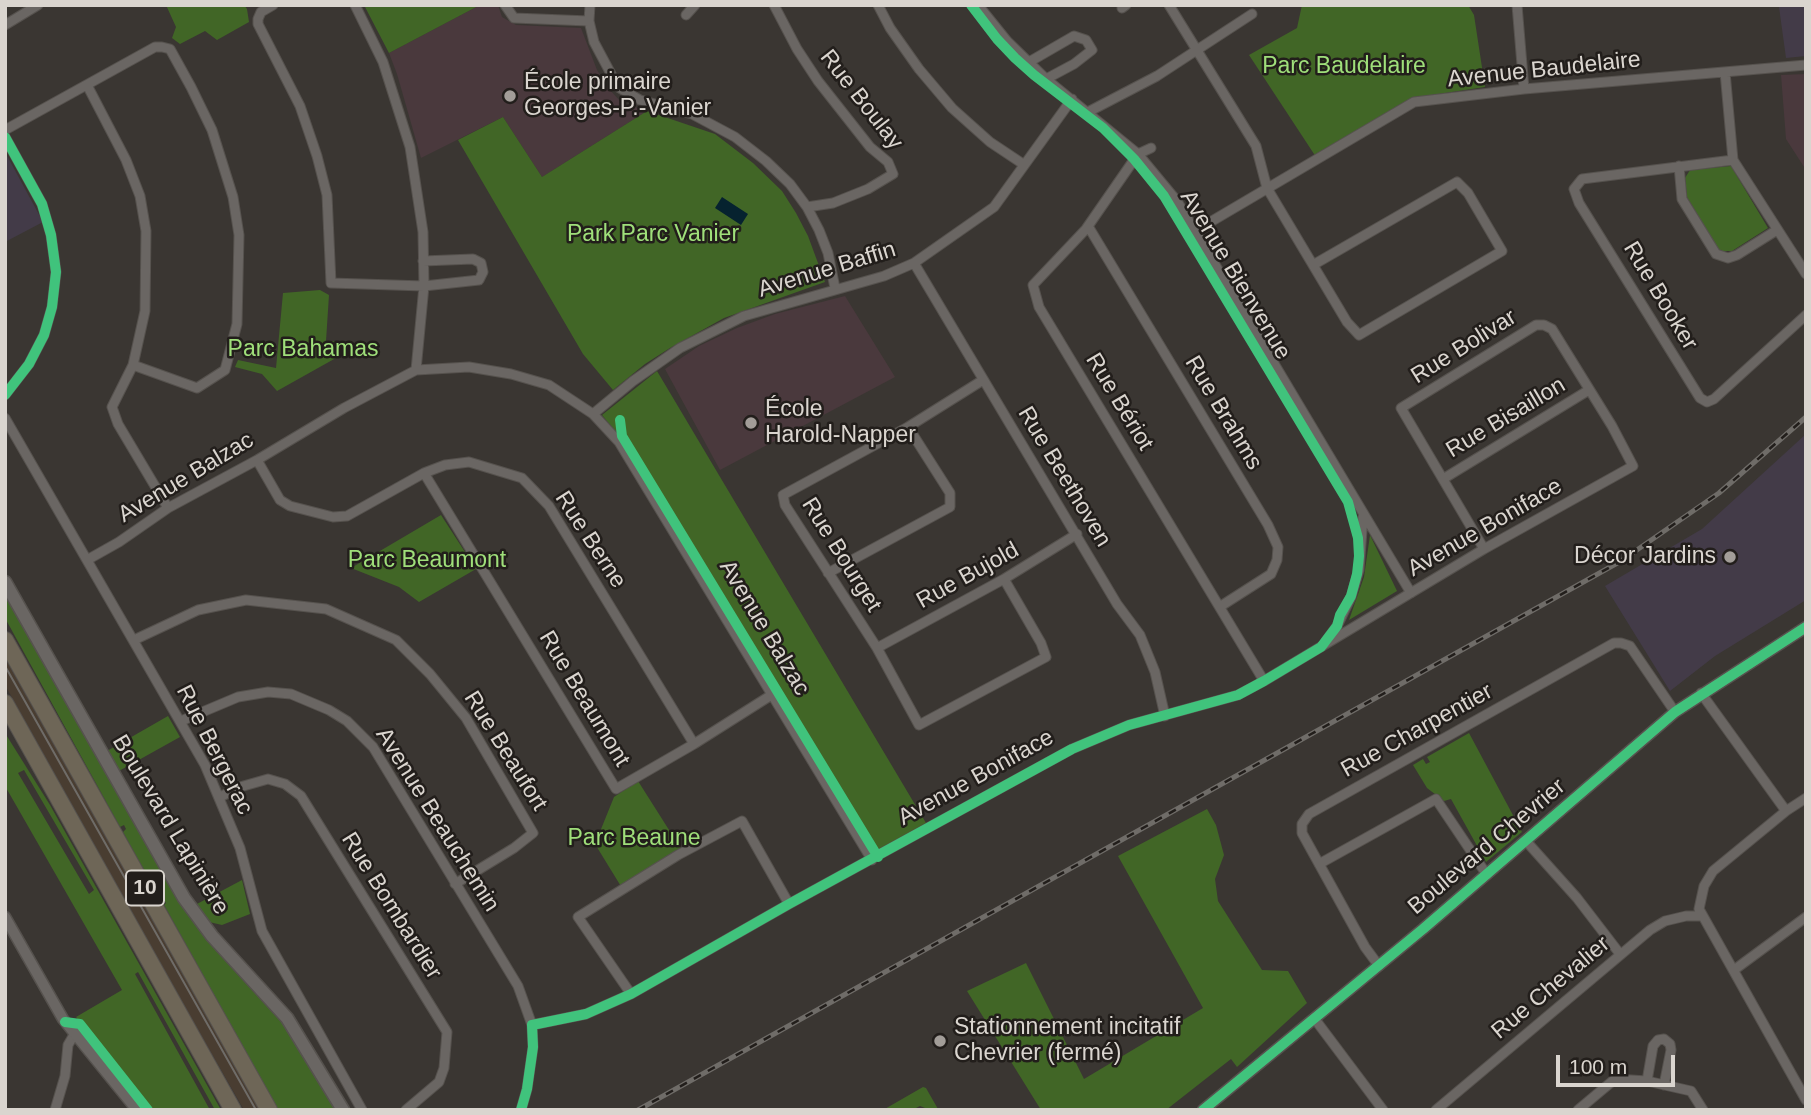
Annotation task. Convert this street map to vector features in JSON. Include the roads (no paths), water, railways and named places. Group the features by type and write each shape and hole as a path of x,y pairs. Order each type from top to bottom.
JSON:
{"highway":[{"name":"10","path":"5,640 269,1110"},
{"name":"10","path":"5,703 233,1110"},
{"path":"5,721 30,750"}],"main road":[{"name":"Boulevard Lapinière","path":"5,582 184,898 212,936 286,1018 343,1110"}],"street":[{"path":"5,25 38,5"},
{"path":"273,5 261,12 258,23 300,106 317,156 327,195 331,283 424,286 479,280 483,272 481,263 473,259 423,261"},
{"path":"355,5 383,62 410,147 423,232 424,286 416,370"},
{"path":"505,5 514,18 589,21"},
{"path":"590,5 589,21 594,42 618,87 640,100 692,114 736,137 790,184 807,207 828,253 835,288"},
{"path":"687,15 695,5"},
{"name":"Rue Boulay","path":"774,5 797,49 818,81 870,147 888,162 893,174 868,189 833,203 807,207"},
{"path":"878,5 890,29 952,108 990,142 1023,164"},
{"name":"Avenue Bienvenue","path":"978,5 1007,41 1046,79 1138,154 1177,201 1411,593"},
{"path":"1169,5 1256,146 1267,188 1347,322 1359,335 1502,251 1468,193 1457,182 1313,265"},
{"path":"1517,5 1524,89"},
{"path":"1088,112 1157,76 1252,14"},
{"path":"1028,62 1074,36 1086,40 1092,50 1074,64 1046,79"},
{"path":"5,130 155,47 170,50 212,130 233,197 239,236 237,324 225,370 197,388 133,365"},
{"name":"Avenue Baudelaire","path":"1195,231 1414,102 1524,89 1806,65"},
{"path":"1725,72 1733,160 1806,274"},
{"path":"87,85 126,160 140,196 146,231 145,312 133,365 112,407 118,424 168,508"},
{"name":"Avenue Baffin","path":"593,414 633,381 680,348 744,316 884,276 914,263 994,207 1072,99"},
{"path":"5,137 42,204 51,235 56,272 51,312 41,343 29,365 5,395"},
{"path":"1138,154 1151,149"},
{"name":"Rue Bériot","path":"1138,154 1088,226 1033,285 1039,307 1264,681"},
{"name":"Rue Booker","path":"1733,160 1582,179 1574,189 1579,203 1700,398 1707,402 1714,399 1806,315"},
{"path":"1679,166 1682,199 1716,254 1728,258 1737,256 1777,230"},
{"name":"Rue Brahms","path":"1088,226 1268,524 1278,547 1277,560 1271,574 1221,606"},
{"name":"Rue Beethoven","path":"914,263 1117,604 1140,635 1155,672 1165,716"},
{"name":"Rue Bolivar","path":"1484,549 1401,408 1536,325 1552,329 1633,466"},
{"name":"Avenue Balzac","path":"87,560 119,542 168,508 416,370 469,368 511,374 549,385 593,414 619,442 872,860"},
{"name":"Rue Bourget","path":"983,380 908,427 783,495 785,505 877,648 919,725 1046,657 1041,643 1004,579"},
{"name":"Rue Bisaillon","path":"1443,479 1589,390"},
{"name":"Rue Bergerac","path":"5,418 181,721 220,797 245,863 262,931 362,1110"},
{"path":"828,572 950,506 950,493 908,427"},
{"name":"Rue Berne","path":"257,460 281,500 290,506 333,517 347,516 425,473 445,465 469,462 522,478 549,506 694,744"},
{"name":"Avenue Boniface","path":"531,1024 586,1014 631,994 1072,749 1129,725 1238,695 1484,549 1633,466"},
{"name":"Rue Beaumont","path":"425,473 616,789 773,694"},
{"name":"Avenue Boniface","path":"1321,647 1338,626 1351,597 1359,570 1363,515"},
{"name":"Rue Bujold","path":"877,648 1004,579 1077,534"},
{"name":"Rue Beaufort","path":"134,640 198,610 246,600 326,609 396,640 430,674 466,718 533,833 455,884"},
{"name":"Boulevard Chevrier","path":"1203,1110 1379,966 1675,712 1806,627"},
{"name":"Rue Charpentier","path":"1379,966 1365,947 1302,833 1301,824 1309,814 1614,643 1629,646 1675,712"},
{"name":"Avenue Beauchemin","path":"181,721 238,697 268,692 291,694 329,709 347,721 373,747 518,986 531,1024 533,1047 521,1110"},
{"path":"1701,693 1786,811"},
{"name":"Rue Bombardier","path":"220,797 268,779 285,784 301,796 447,1032 444,1068 439,1082 406,1110"},
{"path":"1806,798 1786,811 1710,875 1699,909 1806,1100"},
{"path":"1319,864 1436,799 1487,874"},
{"path":"631,994 578,917 678,855 742,821 789,904"},
{"path":"1526,841 1577,898 1620,954"},
{"name":"Rue Chevalier","path":"1436,1110 1620,954 1665,921 1686,916 1702,916"},
{"path":"5,917 59,1014 137,1110"},
{"path":"1734,970 1805,918"},
{"path":"1314,1018 1383,1110"},
{"path":"55,1110 65,1076 68,1045 75,1033"},
{"path":"1647,1081 1653,1046 1658,1040 1664,1040 1671,1044 1664,1085"},
{"path":"1578,1110 1615,1079 1647,1081 1691,1091 1703,1110"}],"water":[{"path":"722,197 748,214 741,225 715,208"}],"tram line":[{"path":"5,666 256,1110"}],"railway":[{"path":"638,1110 1621,561 1719,493 1806,417"}],"place":[{"name":"École primaire Georges-P.-Vanier","path":"510,96"},
{"name":"École Harold-Napper","path":"751,423"},
{"name":"Décor Jardins","path":"1730,557"},
{"name":"Stationnement incitatif Chevrier (fermé)","path":"940,1041"}],"park label":[{"name":"Parc Baudelaire","path":"1344,67"},
{"name":"Park Parc Vanier","path":"653,235"},
{"name":"Parc Bahamas","path":"303,350"},
{"name":"Parc Beaumont","path":"427,561"},
{"name":"Parc Beaune","path":"634,839"}]}
